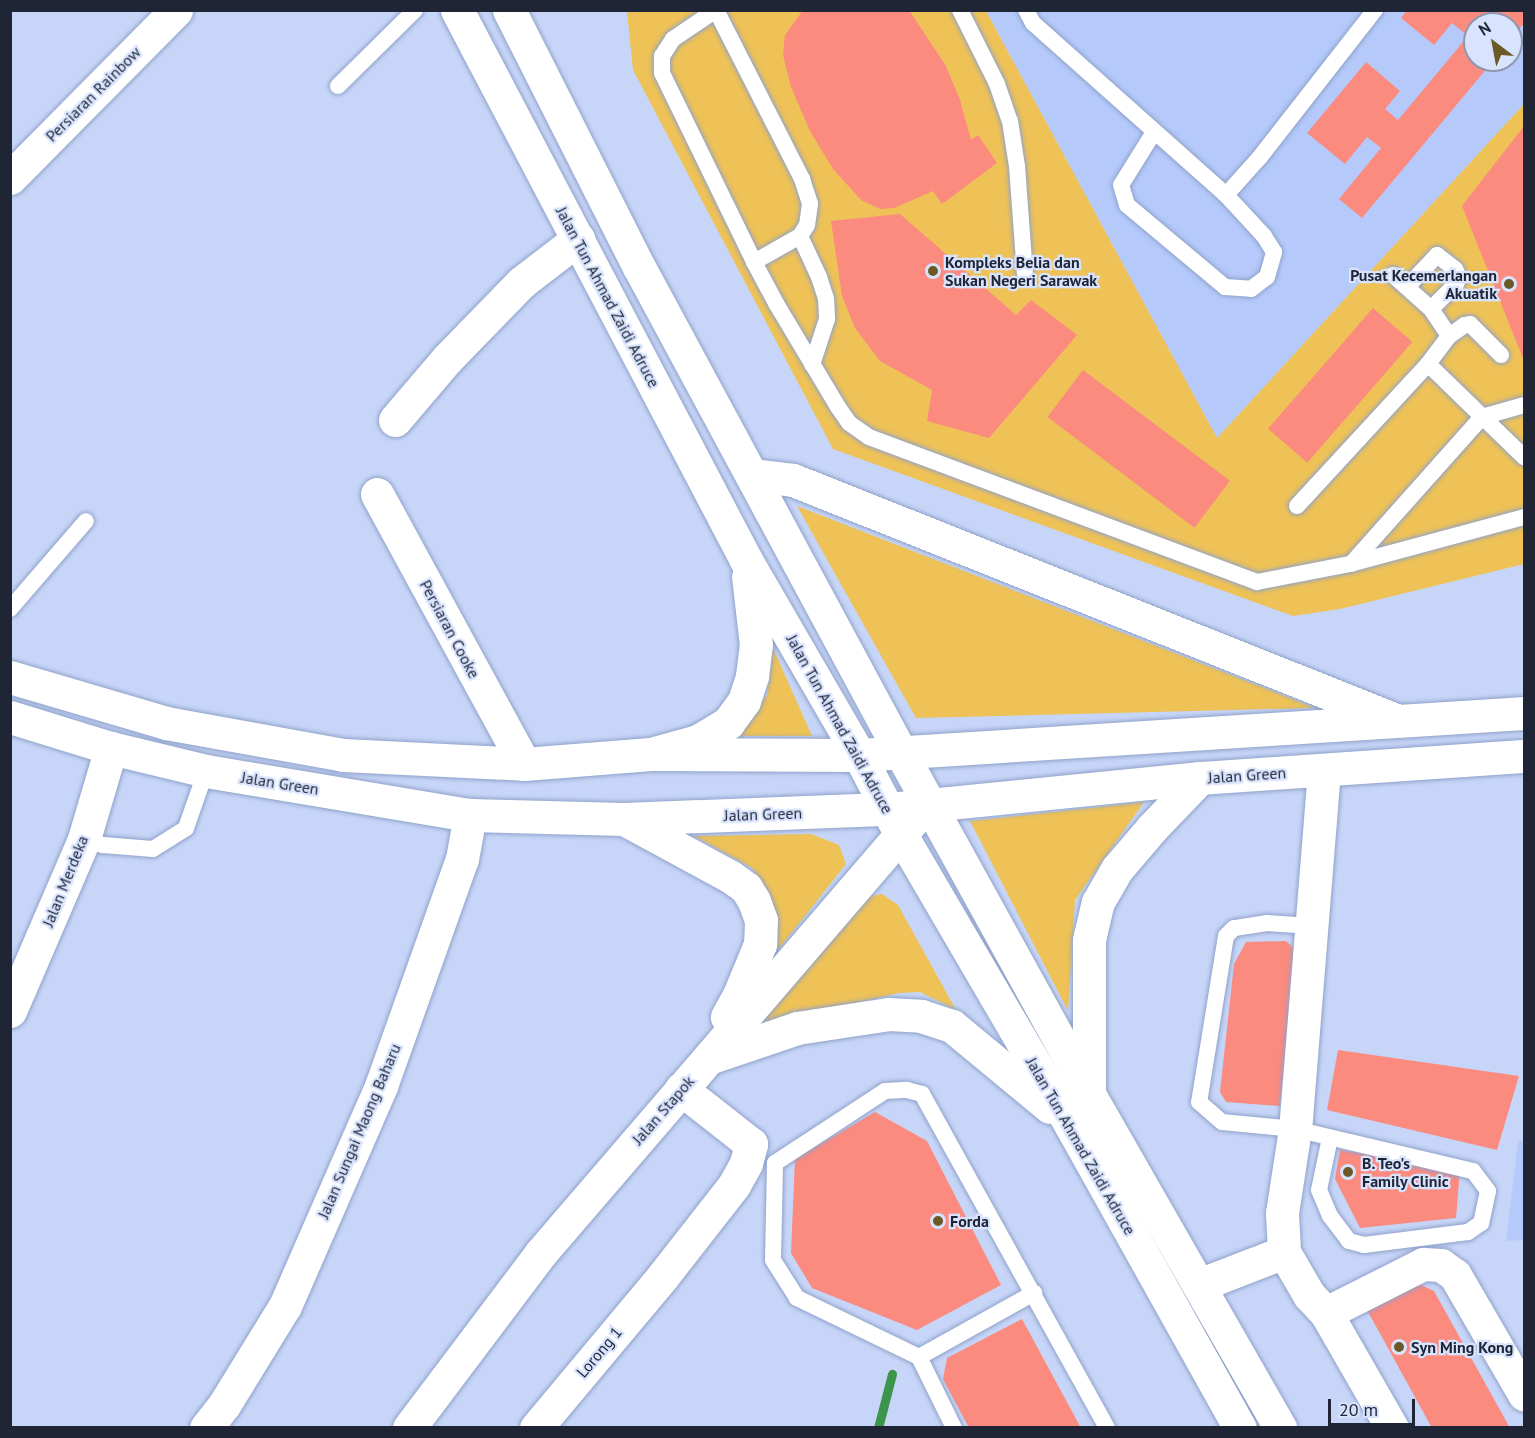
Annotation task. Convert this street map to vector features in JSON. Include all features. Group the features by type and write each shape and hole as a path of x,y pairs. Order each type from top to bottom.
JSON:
{"main road":[{"name":"Persiaran Rainbow","path":"10,178 176,10"},
{"name":"Jalan Tun Ahmad Zaidi Adruce","path":"457,10 746,560 1070,1124 1239,1428"},
{"name":"Jalan Tun Ahmad Zaidi Adruce","path":"517,13 639,267 901,753 1089,1094 1280,1428"},
{"path":"395,420 447,359 514,290 578,239"},
{"path":"753,475 793,480 1396,720"},
{"name":"Persiaran Cooke","path":"377,494 524,764"},
{"path":"651,754 698,741 728,723 744,701 752,676 756,645 746,560"},
{"path":"10,677 166,723 343,755 524,764 651,754 859,756 1524,713"},
{"name":"Jalan Green","path":"10,717 111,748 206,771 470,815 623,819 894,821"},
{"name":"Jalan Merdeka","path":"10,1011 84,839 111,748"},
{"name":"Jalan Green","path":"928,803 1200,778 1524,756"},
{"path":"1324,770 1295,1129 1282,1213 1284,1252 1309,1295 1326,1313 1392,1428"},
{"path":"1089,1094 1089,940 1098,902 1117,869 1200,778"},
{"name":"Jalan Stapok","path":"409,1428 540,1254 694,1074 894,821 928,803"},
{"name":"Jalan Sungai Maong Baharu","path":"206,1428 224,1405 285,1306 376,1096 462,859 470,815"},
{"path":"623,819 731,877 746,888 761,920 760,944 740,995 694,1074"},
{"path":"694,1074 797,1028 888,1014 921,1016 952,1026 1070,1124"},
{"path":"694,1074 763,1154"},
{"name":"Lorong 1","path":"536,1428 663,1276 734,1185 746,1163 763,1154"},
{"path":"1199,1285 1284,1252"},
{"path":"1326,1313 1423,1264 1441,1265 1455,1275 1524,1394"}],"lane":[{"path":"338,86 415,10"},
{"path":"754,262 800,236 809,215 808,194 716,10 690,17 662,56 662,73 754,262 849,423 869,437 1257,582 1350,564 1524,517"},
{"path":"960,10 997,84 1010,121 1017,166 1025,274"},
{"path":"1026,10 1033,23 1226,195 1264,236 1274,252 1267,277 1251,289 1225,287 1127,205 1121,185 1154,132"},
{"path":"1226,195 1260,157 1375,10"},
{"path":"800,236 826,298 827,319 813,365"},
{"path":"1407,287 1437,255 1455,269 1459,277 1456,284 1431,309"},
{"path":"1393,275 1431,309 1449,336"},
{"path":"1297,506 1428,364 1449,336 1470,324 1501,355"},
{"path":"1428,364 1524,458"},
{"path":"1350,564 1482,417 1524,405"},
{"path":"10,609 86,521"},
{"path":"84,839 103,845 153,849 186,828 206,771"},
{"path":"1311,926 1267,923 1234,928 1226,936 1199,1102 1222,1122 1295,1129 1473,1171 1488,1191 1482,1223 1468,1232 1364,1245 1349,1241 1326,1208 1319,1190 1330,1138"},
{"path":"952,1426 919,1357 797,1298 773,1260 763,1154 885,1091 907,1090 922,1094 1107,1428"},
{"path":"919,1357 1034,1293"}],"shaded area":[{"name":"Kompleks Belia dan Sukan Negeri Sarawak","path":"631,10 986,11 1217,438 1524,104 1524,564 1340,609 1293,616 833,449 633,70 627,12"},
{"path":"986,11 1524,11 1524,104 1217,438"},
{"path":"797,506 1316,708 916,718"},
{"path":"773,648 812,736 734,736 767,695"},
{"path":"1144,802 1075,900 1068,1011 970,821"},
{"path":"811,834 839,845 846,864 771,959 764,886 752,868 694,836"},
{"path":"882,894 898,905 956,1010 920,992 899,993 739,1030 856,899"},
{"path":"1518,1141 1524,1141 1524,1240 1506,1241"}],"building":[{"path":"803,10 909,10 946,66 960,100 971,140 978,135 997,163 942,204 933,191 894,208 880,209 861,200 833,169 810,131 791,87 783,55 785,35"},
{"path":"1407,10 1486,10 1488,12 1463,12 1463,32 1452,23 1434,45 1401,18"},
{"path":"1490,10 1524,10 1524,23 1523,12 1489,12"},
{"path":"1463,42 1463,72 1484,72 1362,218 1339,199 1381,148 1367,137 1345,164 1307,133 1366,62 1400,91 1385,109 1398,120"},
{"name":"Pusat Kecemerlangan Akuatik","path":"1524,126 1524,361 1462,206"},
{"path":"900,214 1016,315 1031,300 1077,335 989,438 927,421 932,390 880,361 855,328 842,296 831,221"},
{"path":"1373,308 1412,342 1307,463 1268,429"},
{"path":"1083,370 1230,481 1194,528 1047,417"},
{"path":"1286,941 1295,949 1280,1106 1226,1102 1220,1092 1234,964 1246,942"},
{"path":"1338,1050 1519,1076 1497,1150 1327,1110"},
{"path":"875,1112 927,1141 1001,1285 917,1330 812,1288 791,1253 795,1159"},
{"path":"1340,1150 1460,1169 1456,1218 1360,1228 1335,1179"},
{"path":"1417,1283 1434,1291 1510,1428 1432,1428 1367,1310"},
{"path":"1022,1319 1081,1428 969,1428 943,1379 947,1358"}],"waterway":[{"path":"878,1428 892,1374"}],"place":[{"name":"Kompleks Belia dan Sukan Negeri Sarawak","path":"933,271"},
{"name":"Pusat Kecemerlangan Akuatik","path":"1509,284"},
{"name":"B. Teo's Family Clinic","path":"1348,1172"},
{"name":"Forda","path":"938,1221"},
{"name":"Syn Ming Kong","path":"1399,1347"}]}
